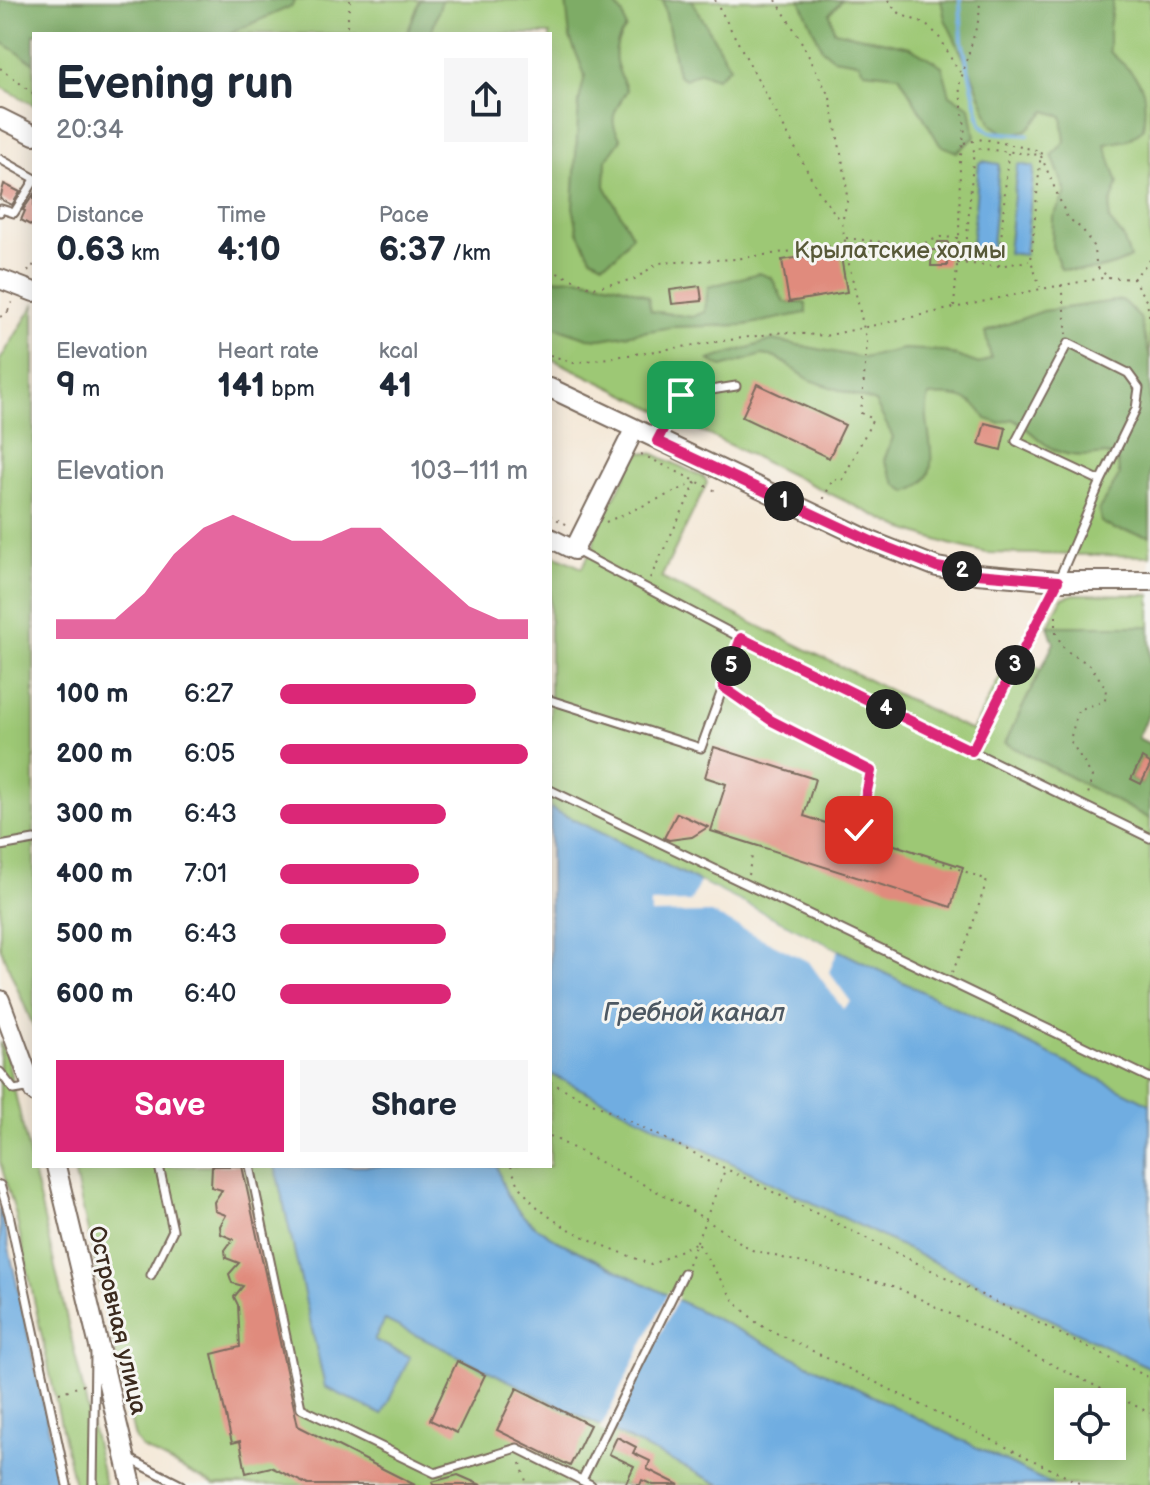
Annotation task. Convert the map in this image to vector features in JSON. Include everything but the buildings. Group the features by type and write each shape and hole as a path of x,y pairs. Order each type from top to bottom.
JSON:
{"main road":[{"path":"0,118 32,134"},
{"path":"0,279 32,291"},
{"path":"552,389 630,438 657,441 871,541 937,567 1058,581 1150,581"},
{"path":"552,539 574,550 630,438"},
{"path":"0,1000 32,1085"},
{"name":"Островная улица","path":"56,1168 132,1485"}],"lane":[{"path":"0,159 32,178"},
{"path":"0,212 1,209 14,213 32,182"},
{"path":"972,751 1058,581 1136,409 1139,388 1128,373 1068,343 1016,441 1101,481"},
{"path":"657,441 681,395 736,386"},
{"path":"574,550 741,638 1150,838"},
{"path":"552,701 701,748 741,638"},
{"path":"552,791 1150,1078"},
{"path":"0,846 32,840"},
{"path":"0,1072 14,1090 32,1088"},
{"path":"151,1275 173,1230 159,1168"},
{"path":"250,1168 301,1408 435,1473 517,1448 591,1485"},
{"path":"0,1185 67,1485"},
{"path":"582,1480 684,1273"},
{"path":"93,1485 92,1397 96,1327"},
{"path":"126,1457 181,1485"}],"path":[{"path":"346,32 350,0"},
{"path":"715,0 820,194 842,222"},
{"path":"776,0 830,98 846,179 847,202 842,222 844,238 866,328 861,413 873,419 842,481 833,479 822,501"},
{"path":"888,0 895,11 936,33 944,41 954,65 961,73"},
{"path":"954,307 960,162 965,127 959,86 979,18 980,0"},
{"path":"0,68 32,92"},
{"path":"962,143 983,139 1041,151 1067,217 1083,230 1093,246 1097,267 1108,277"},
{"path":"965,263 974,148 1041,155"},
{"path":"999,266 1008,152"},
{"path":"1041,155 1031,261 1041,289"},
{"path":"844,238 917,246 940,237 959,238"},
{"path":"552,271 593,288 635,279 658,263 735,259 845,244"},
{"path":"1133,279 1150,260"},
{"path":"957,263 999,266 1031,261"},
{"path":"552,356 574,363 783,332 825,336 1061,285 1108,277 1133,279"},
{"path":"1133,279 1147,302 1150,320"},
{"path":"1061,285 1068,343"},
{"path":"0,317 13,309"},
{"path":"630,438 697,482 718,492"},
{"path":"552,517 583,532 697,482"},
{"path":"646,587 697,482"},
{"path":"1056,616 1056,634 1065,650 1090,665 1106,688 1105,701 1078,710 1070,740 1092,776 1086,807"},
{"path":"723,687 772,721 871,771 859,830 987,880 962,953 948,979"},
{"path":"746,884 753,852"},
{"path":"552,1083 1150,1378"},
{"path":"552,1137 705,1220 752,1250 896,1287 1150,1413"},
{"path":"512,1168 520,1188 547,1217 651,1265 697,1242"},
{"path":"684,1273 725,1169"},
{"path":"697,1242 734,1301 758,1324 1083,1485"},
{"path":"48,1397 89,1383"},
{"path":"517,1448 527,1485"}],"green space":[{"name":"Крылатские холмы","path":"0,0 1150,0 1150,556 987,553 949,544 901,528 552,359 552,32 32,32 32,104 0,86"},
{"path":"0,0 295,0 292,6 233,32 32,32 32,62 0,41"},
{"path":"420,0 442,0 432,32 408,32"},
{"path":"566,0 612,0 623,15 626,28 616,51 617,66 627,90 613,120 621,139 606,160 605,186 632,235 616,256 603,263 591,257 578,232 573,207 579,101 585,75 570,38"},
{"path":"663,0 692,0 730,67 716,78 700,72 685,79 678,75"},
{"path":"800,0 842,0 830,13 834,31 910,47 942,66 950,95 970,107 975,137 957,152 940,145 899,75 864,71 858,62 833,58 822,49"},
{"path":"941,0 1113,0 1109,51 1140,84 1145,102 1143,129 1128,140 1105,144 1118,183 1109,220 1123,237 1130,258 1097,269 1061,269 1052,246 1053,217 1066,193 1052,155 1065,142 1062,116 1046,111 1027,130 1008,135 992,125 945,19"},
{"path":"759,273 772,278 784,302 806,303 806,313 745,325 672,327 601,339 588,338 552,326 552,278 579,278 625,287 648,297 651,311 692,317 705,312 708,287"},
{"path":"1122,300 1140,318 1150,358 1150,536 1114,529 1101,522 1099,509 1119,476 1118,463 1107,454 1081,456 1061,453 1012,419 999,423 986,419 975,405 962,398 929,396 927,422 931,463 921,485 907,492 896,484 884,460 893,437 875,402 810,380 776,357 762,355 722,367 709,360 773,340 863,358 903,349 943,351 979,364 991,358 985,332 1043,311"},
{"path":"32,308 32,1023 0,947 0,360"},
{"name":"Гребной канал","path":"641,452 654,454 705,478 707,483 661,578 972,731 1012,654 1097,697 1089,714 1150,744 1150,1485 214,1485 142,1448 135,1439 73,1168 552,1168 552,554 582,568 594,545 594,537 633,461"},
{"path":"1075,594 1150,595 1150,626 1048,626 1062,598"},
{"path":"1048,626 1150,626 1150,711 1138,738 1150,744 1150,763 1142,759 1131,779 1141,784 1150,766 1150,819 1005,743 1054,643"},
{"path":"0,1042 7,1058 105,1485 74,1485 15,1212 0,1162"}],"water":[{"path":"979,163 999,164 991,258 971,257"},
{"path":"1019,164 1034,167 1025,255 1008,253"},
{"name":"Гребной канал","path":"552,809 1150,1104 1150,1368 552,1075"},
{"path":"275,1168 498,1168 505,1191 518,1210 556,1240 1053,1485 721,1485 385,1320 374,1340 410,1357 382,1415 325,1387"},
{"path":"0,1207 2,1215 61,1485 0,1485"}],"pier":[{"path":"700,882 838,950 829,972 851,1002 843,1009 809,962 711,913 651,914 651,903 690,902"},
{"path":"669,1291 679,1296 609,1435 600,1430"}],"waterway":[{"path":"960,0 962,41 981,124 990,132 1028,135"}],"route":[{"path":"681,395 657,441 871,541 937,567 1058,581 972,751 741,638 723,687 772,721 871,771 859,830"}]}
